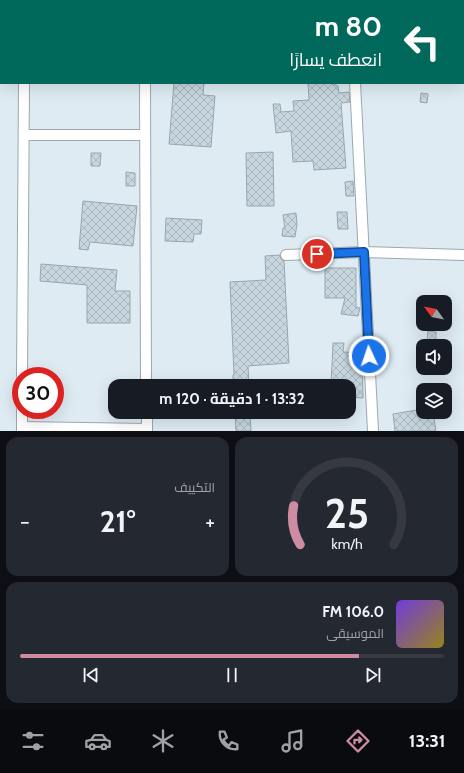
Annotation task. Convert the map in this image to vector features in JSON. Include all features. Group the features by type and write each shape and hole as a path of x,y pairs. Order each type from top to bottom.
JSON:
{"street":[{"path":"22,367 24,84"},
{"path":"145,84 146,379"},
{"path":"355,84 373,431"},
{"path":"24,135 145,135"},
{"path":"286,255 364,252 464,254"},
{"path":"22,429 147,430 147,419"}],"shaded area":[{"path":"0,84 464,84 464,431 0,431"}],"building":[{"path":"174,84 204,84 203,95 215,96 211,147 169,144"},
{"path":"308,84 333,84 338,86 339,93 349,92 350,102 341,103 346,168 314,170 313,161 293,162 291,131 276,133 273,104 280,104 281,112 294,111 293,101 309,100"},
{"path":"421,93 428,94 427,103 420,102"},
{"path":"273,152 274,206 247,206 246,153"},
{"path":"91,153 101,153 100,166 91,166"},
{"path":"126,172 135,173 135,186 126,186"},
{"path":"353,181 354,196 346,196 345,182"},
{"path":"83,201 137,206 133,246 90,242 88,250 79,249"},
{"path":"337,212 347,212 348,229 338,229"},
{"path":"296,213 297,224 295,237 282,236 283,228 285,228 283,215"},
{"path":"166,218 202,220 201,234 194,234 193,242 165,241"},
{"path":"280,255 281,259 284,261 289,363 248,366 249,379 233,379 230,282 266,280 265,256"},
{"path":"41,264 117,270 115,291 130,291 130,323 87,323 87,285 40,281"},
{"path":"325,268 356,268 356,307 360,308 358,316 341,314 345,298 325,298"},
{"path":"428,331 436,332 436,339 427,339"},
{"path":"333,343 344,343 343,352 362,353 363,398 356,398 356,379 331,379"},
{"path":"416,410 416,419 434,419 436,431 395,431 393,414"},
{"path":"235,419 250,419 251,431 236,431"}],"route":[{"path":"317,254 364,252 369,356"}]}
